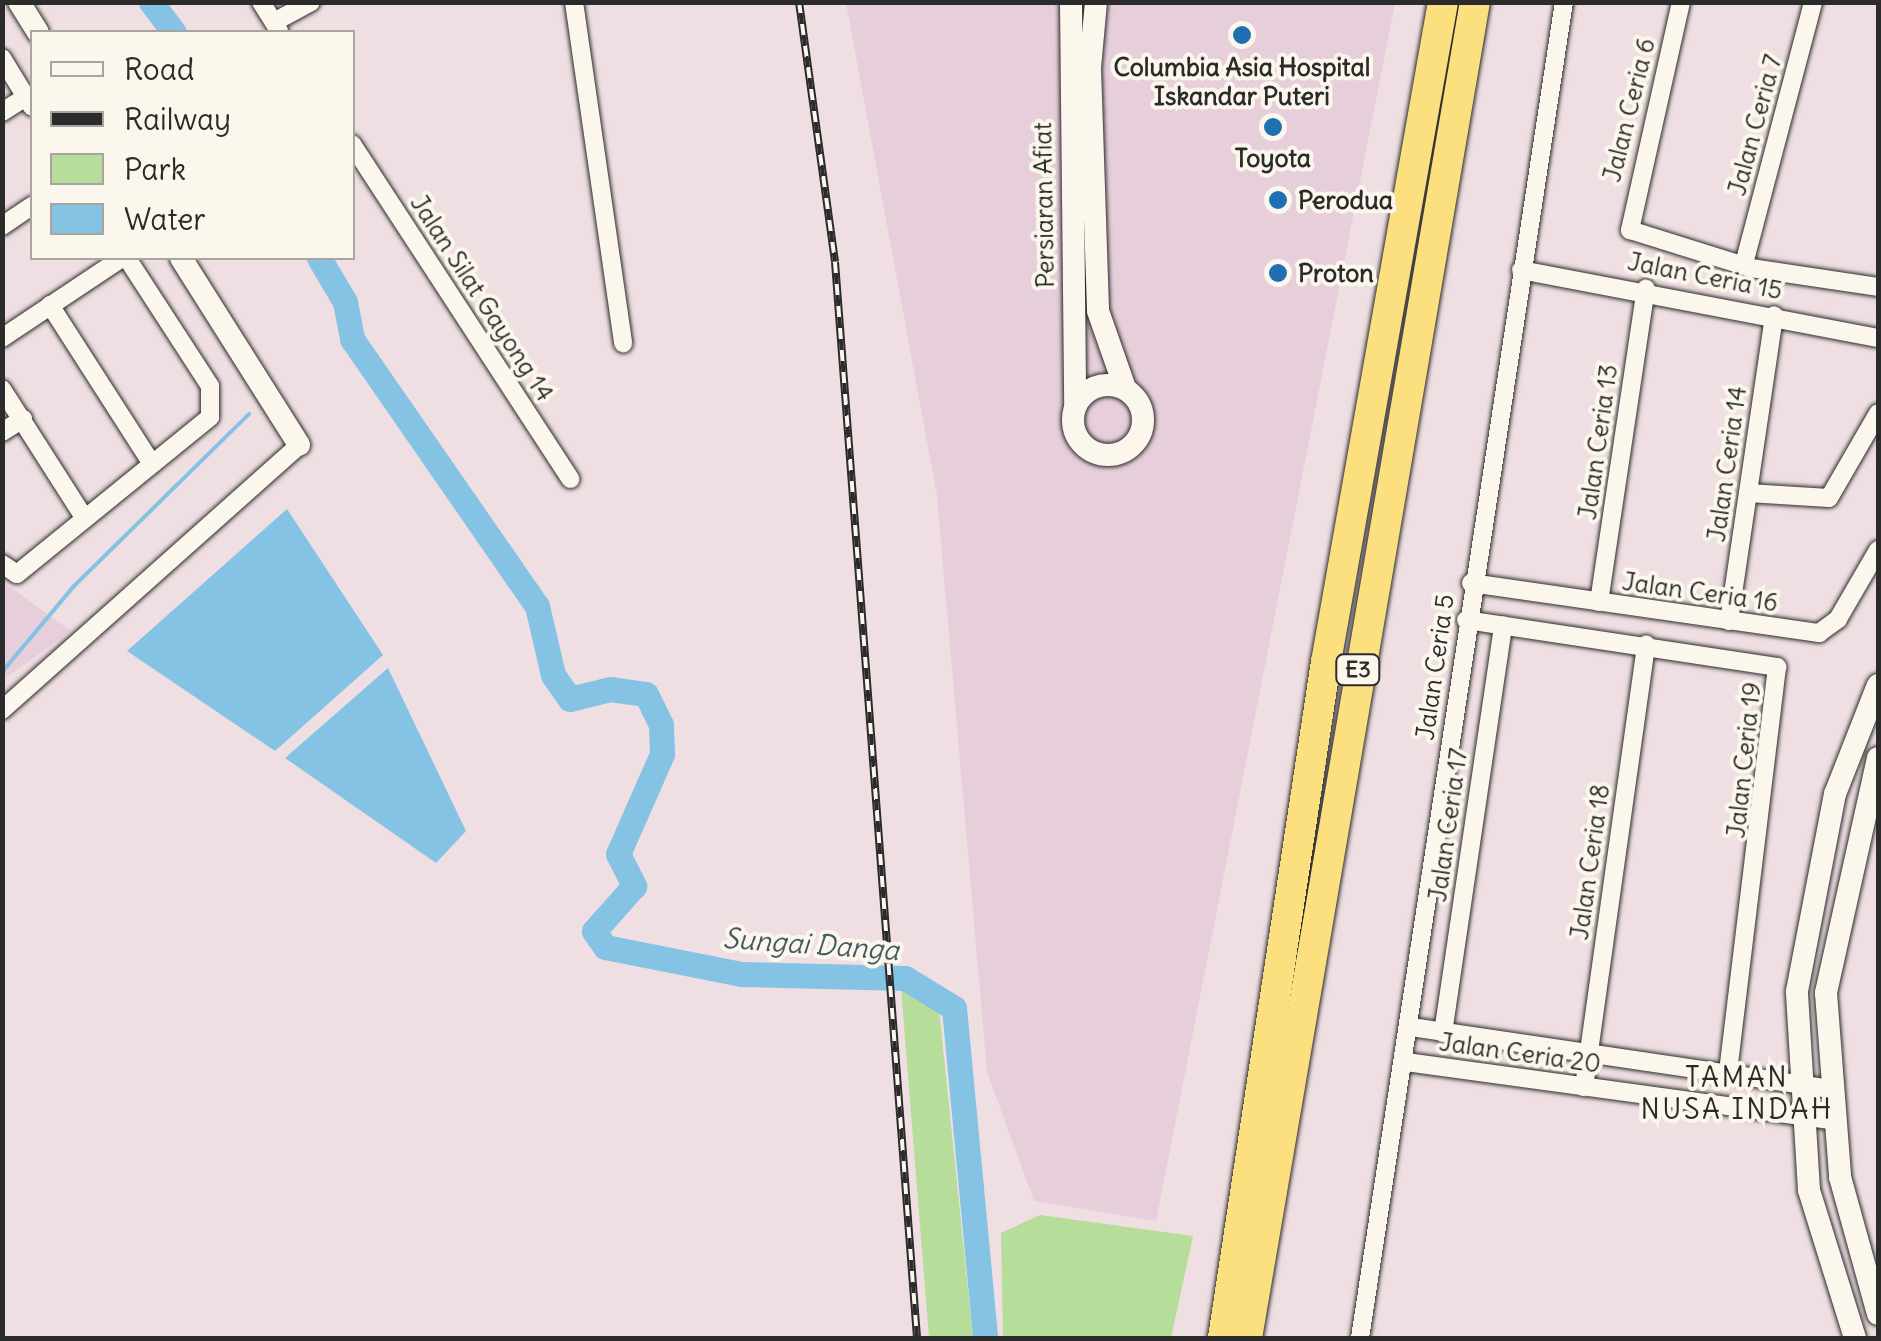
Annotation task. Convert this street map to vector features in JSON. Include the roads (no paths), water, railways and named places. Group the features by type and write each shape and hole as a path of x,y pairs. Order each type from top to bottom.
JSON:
{"highway":[{"name":"E3","path":"1223,1338 1326,662 1443,2"},
{"name":"E3","path":"1247,1338 1475,2"}],"street":[{"path":"20,2 37,30"},
{"path":"260,2 277,28 310,2"},
{"path":"574,2 623,344"},
{"name":"Persiaran Afiat","path":"1071,2 1074,430 1087,448 1121,453 1138,439 1144,416 1124,388 1098,311 1090,68 1096,2"},
{"name":"Jalan Ceria 5","path":"1360,1338 1406,1062 1471,583 1564,2"},
{"name":"Jalan Ceria 6","path":"1681,2 1630,230 1644,241 1745,260"},
{"name":"Jalan Ceria 7","path":"1745,260 1813,2"},
{"path":"2,58 30,102 2,112"},
{"name":"Jalan Silat Gayong 14","path":"355,149 570,479"},
{"path":"2,226 30,207"},
{"path":"2,338 121,260"},
{"path":"10,569 202,428 214,404 125,260"},
{"path":"2,710 299,444 182,260"},
{"path":"1745,260 1877,281"},
{"name":"Jalan Ceria 15","path":"1521,270 1646,289 1878,338"},
{"name":"Jalan Ceria 13","path":"1599,602 1646,289"},
{"path":"50,306 152,464"},
{"name":"Jalan Ceria 14","path":"1729,621 1774,315"},
{"path":"1075,406 1101,384 1124,388"},
{"path":"2,389 84,517"},
{"path":"1748,493 1829,498 1878,413"},
{"path":"2,432 22,420"},
{"name":"Jalan Ceria 16","path":"1471,583 1729,621 1826,631 1878,550"},
{"name":"Jalan Ceria 19","path":"1466,620 1755,658 1780,678 1728,1074"},
{"name":"Jalan Ceria 17","path":"1443,1032 1503,625"},
{"name":"Jalan Ceria 18","path":"1584,1086 1646,644"},
{"path":"1855,1338 1809,1190 1803,1084 1805,918 1835,794 1878,684"},
{"path":"1878,758 1835,926 1826,993 1840,1178 1878,1314"},
{"name":"Jalan Ceria 20","path":"1410,1027 1832,1089"},
{"name":"Jalan Ceria 20","path":"1406,1062 1834,1121"}],"water":[{"path":"287,509 383,655 275,751 127,651"},
{"path":"388,668 466,831 436,863 285,758"}],"waterway":[{"name":"Sungai Danga","path":"151,2 172,30"},
{"name":"Sungai Danga","path":"320,260 345,302 352,339 537,606 553,675 570,699 610,689 646,694 661,725 662,754 618,854 634,886 594,931 605,947 741,974 905,978 954,1008 985,1338"},
{"path":"2,672 73,587 249,414"}],"railway":[{"path":"799,2 835,262 917,1338"}],"place":[{"name":"Columbia Asia Hospital Iskandar Puteri","path":"1242,35"},
{"name":"Toyota","path":"1273,127"},
{"name":"Perodua","path":"1278,200"},
{"name":"Proton","path":"1278,273"}],"district":[{"name":"TAMAN NUSA INDAH","path":"1737,1093"}]}
